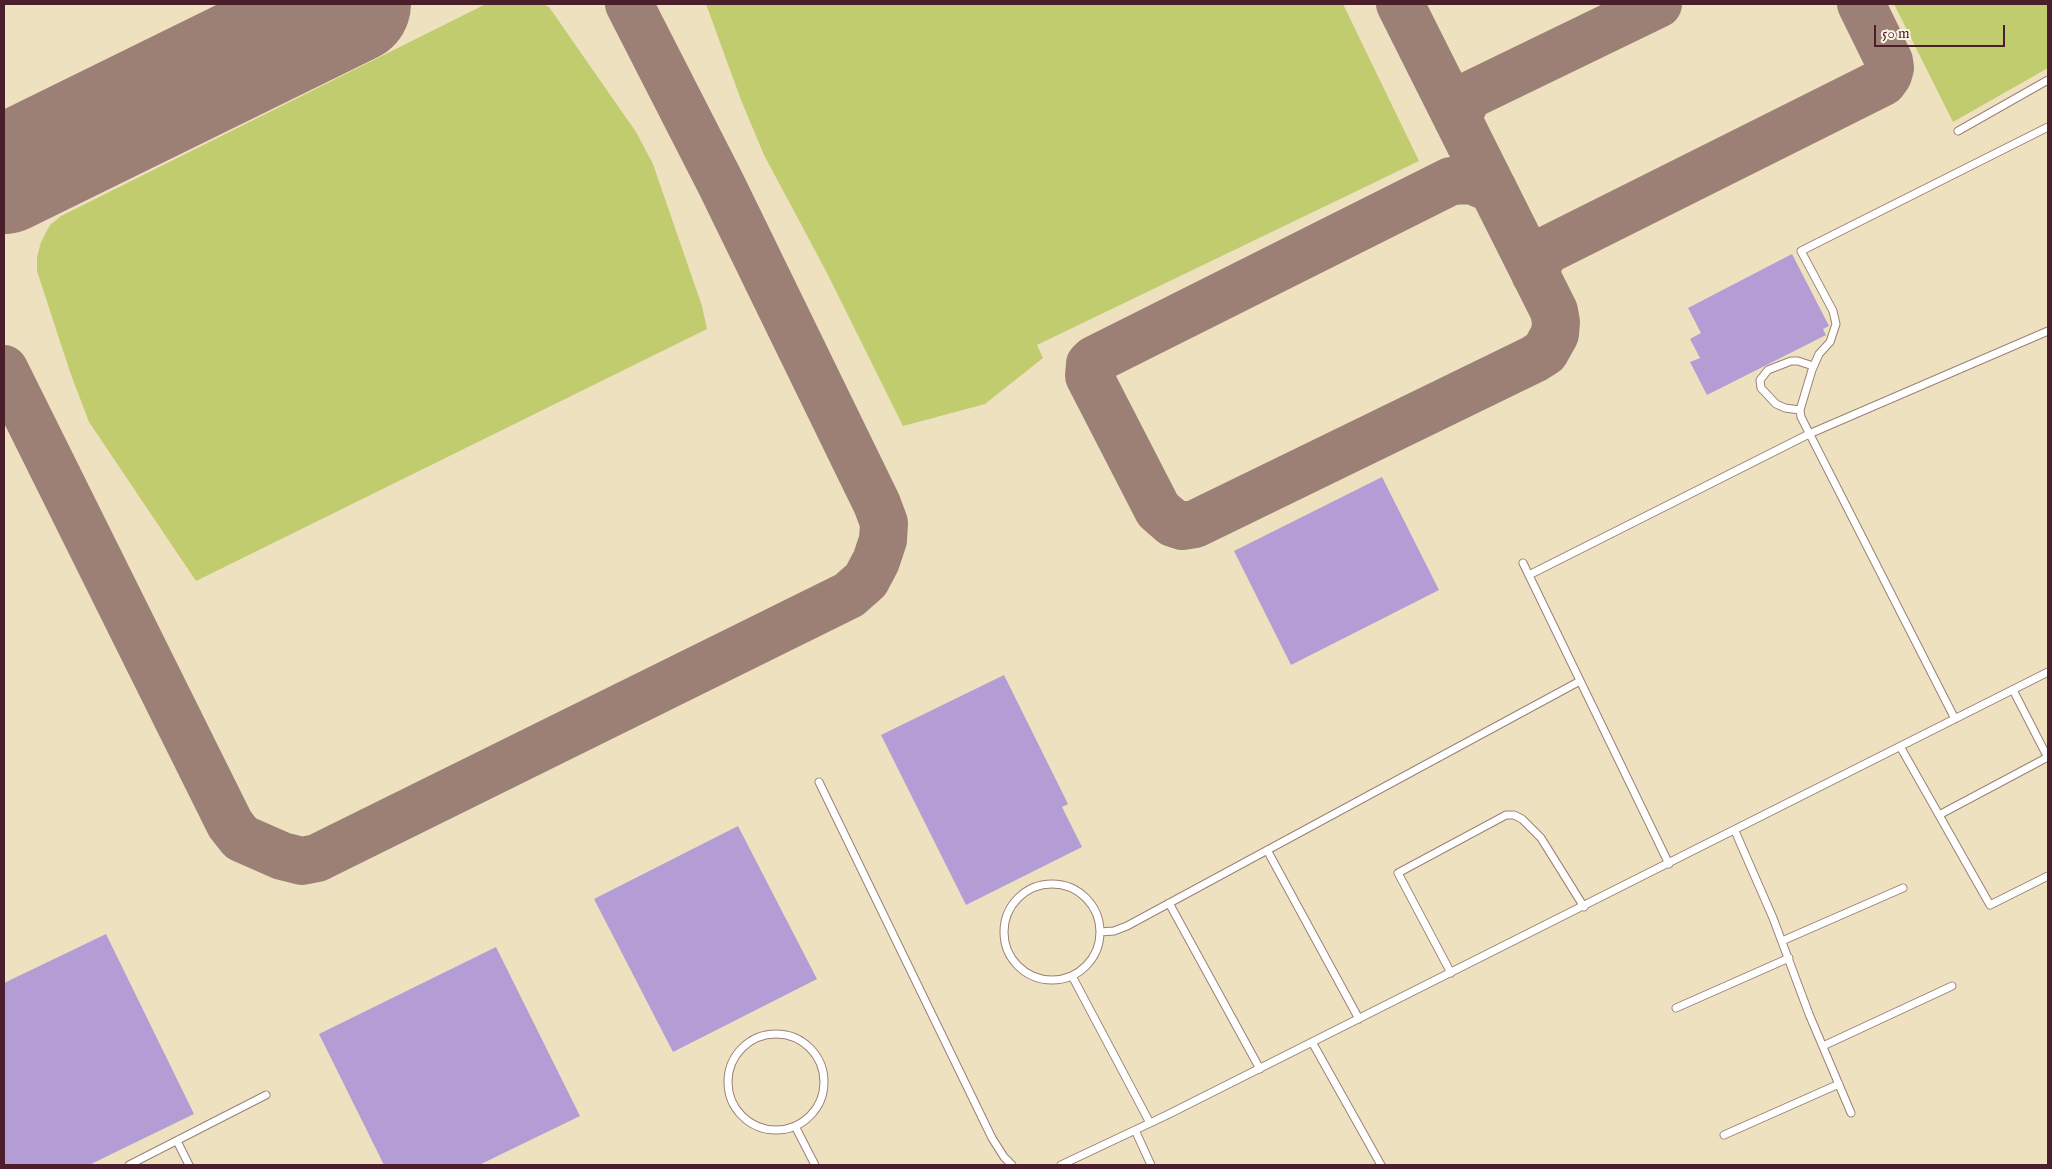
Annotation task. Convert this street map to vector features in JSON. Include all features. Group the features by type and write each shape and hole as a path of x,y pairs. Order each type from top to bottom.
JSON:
{"lane":[{"path":"1958,131 2048,80"},
{"path":"1955,719 1801,418 1800,410 1814,366 1819,354 1830,342 1836,324 1833,311 1801,251 2048,127"},
{"path":"1529,575 1809,434 2048,331"},
{"path":"1800,410 1776,404 1761,388 1760,380 1768,370 1791,361 1814,366"},
{"path":"1523,563 1669,864"},
{"path":"1061,1165 1260,1069 1901,748 2048,672"},
{"path":"1100,932 1114,931 1127,926 1580,680"},
{"path":"1939,815 2048,758 2013,690"},
{"path":"1901,748 1990,905 2048,876"},
{"path":"819,782 992,1138 1004,1157 1012,1165"},
{"path":"1451,973 1398,873 1506,815 1514,815 1522,819 1542,838 1584,906"},
{"path":"1735,831 1789,958 1851,1113"},
{"path":"1267,850 1359,1019"},
{"path":"1053,884 1069,887 1083,895 1094,908 1100,923 1100,939 1095,954 1085,967 1072,976 1057,980 1041,979 1027,973 1016,963 1008,950 1004,934 1006,919 1012,906 1023,894 1037,887 1053,884"},
{"path":"1782,941 1903,888"},
{"path":"1169,903 1260,1069"},
{"path":"1676,1008 1789,958"},
{"path":"1072,976 1150,1123"},
{"path":"1823,1046 1952,986"},
{"path":"776,1034 792,1037 807,1045 820,1065 823,1073 824,1089 818,1105 809,1118 795,1126 780,1130 765,1129 751,1123 739,1113 731,1099 728,1084 730,1069 736,1055 746,1044 760,1037 776,1034"},
{"path":"1312,1042 1381,1165"},
{"path":"1724,1135 1839,1084"},
{"path":"130,1165 266,1095"},
{"path":"795,1126 815,1165"},
{"path":"1135,1130 1151,1165"},
{"path":"177,1141 189,1165"}],"green space":[{"path":"486,4 543,4 549,7 636,132 653,164 702,306 707,329 196,581 89,422 70,372 37,271 37,257 41,242 50,225 61,216"},
{"path":"706,4 1343,4 1419,161 1037,345 1043,358 985,404 903,426 826,271 764,155 741,100"},
{"path":"1894,4 2048,4 2048,68 1953,122"}],"building":[{"path":"1792,254 1829,326 1823,329 1826,335 1707,395 1690,362 1700,358 1690,339 1701,333 1688,308"},
{"path":"1382,477 1439,590 1291,665 1234,551"},
{"path":"1004,675 1068,804 1062,807 1082,847 966,905 881,735"},
{"path":"738,826 817,979 673,1052 594,899"},
{"path":"106,934 194,1114 89,1165 4,1165 4,983"},
{"path":"496,947 580,1116 479,1165 384,1165 319,1034"}],"taxiway":[{"path":"4,369 230,824 241,838 282,856 302,861 317,858 849,595 866,580 876,561 883,540 884,523 877,504 721,184 629,4"},
{"path":"1400,4 1554,311 1556,322 1555,334 1545,352 1534,359 1195,524 1182,526 1173,523 1158,510 1089,376 1090,364 1094,360 1451,181 1471,180 1493,189"},
{"path":"1457,118 1468,96 1658,4"},
{"path":"1535,274 1545,251 1883,82 1888,75 1889,61 1861,4"}],"runway":[{"path":"4,175 352,4"}]}
